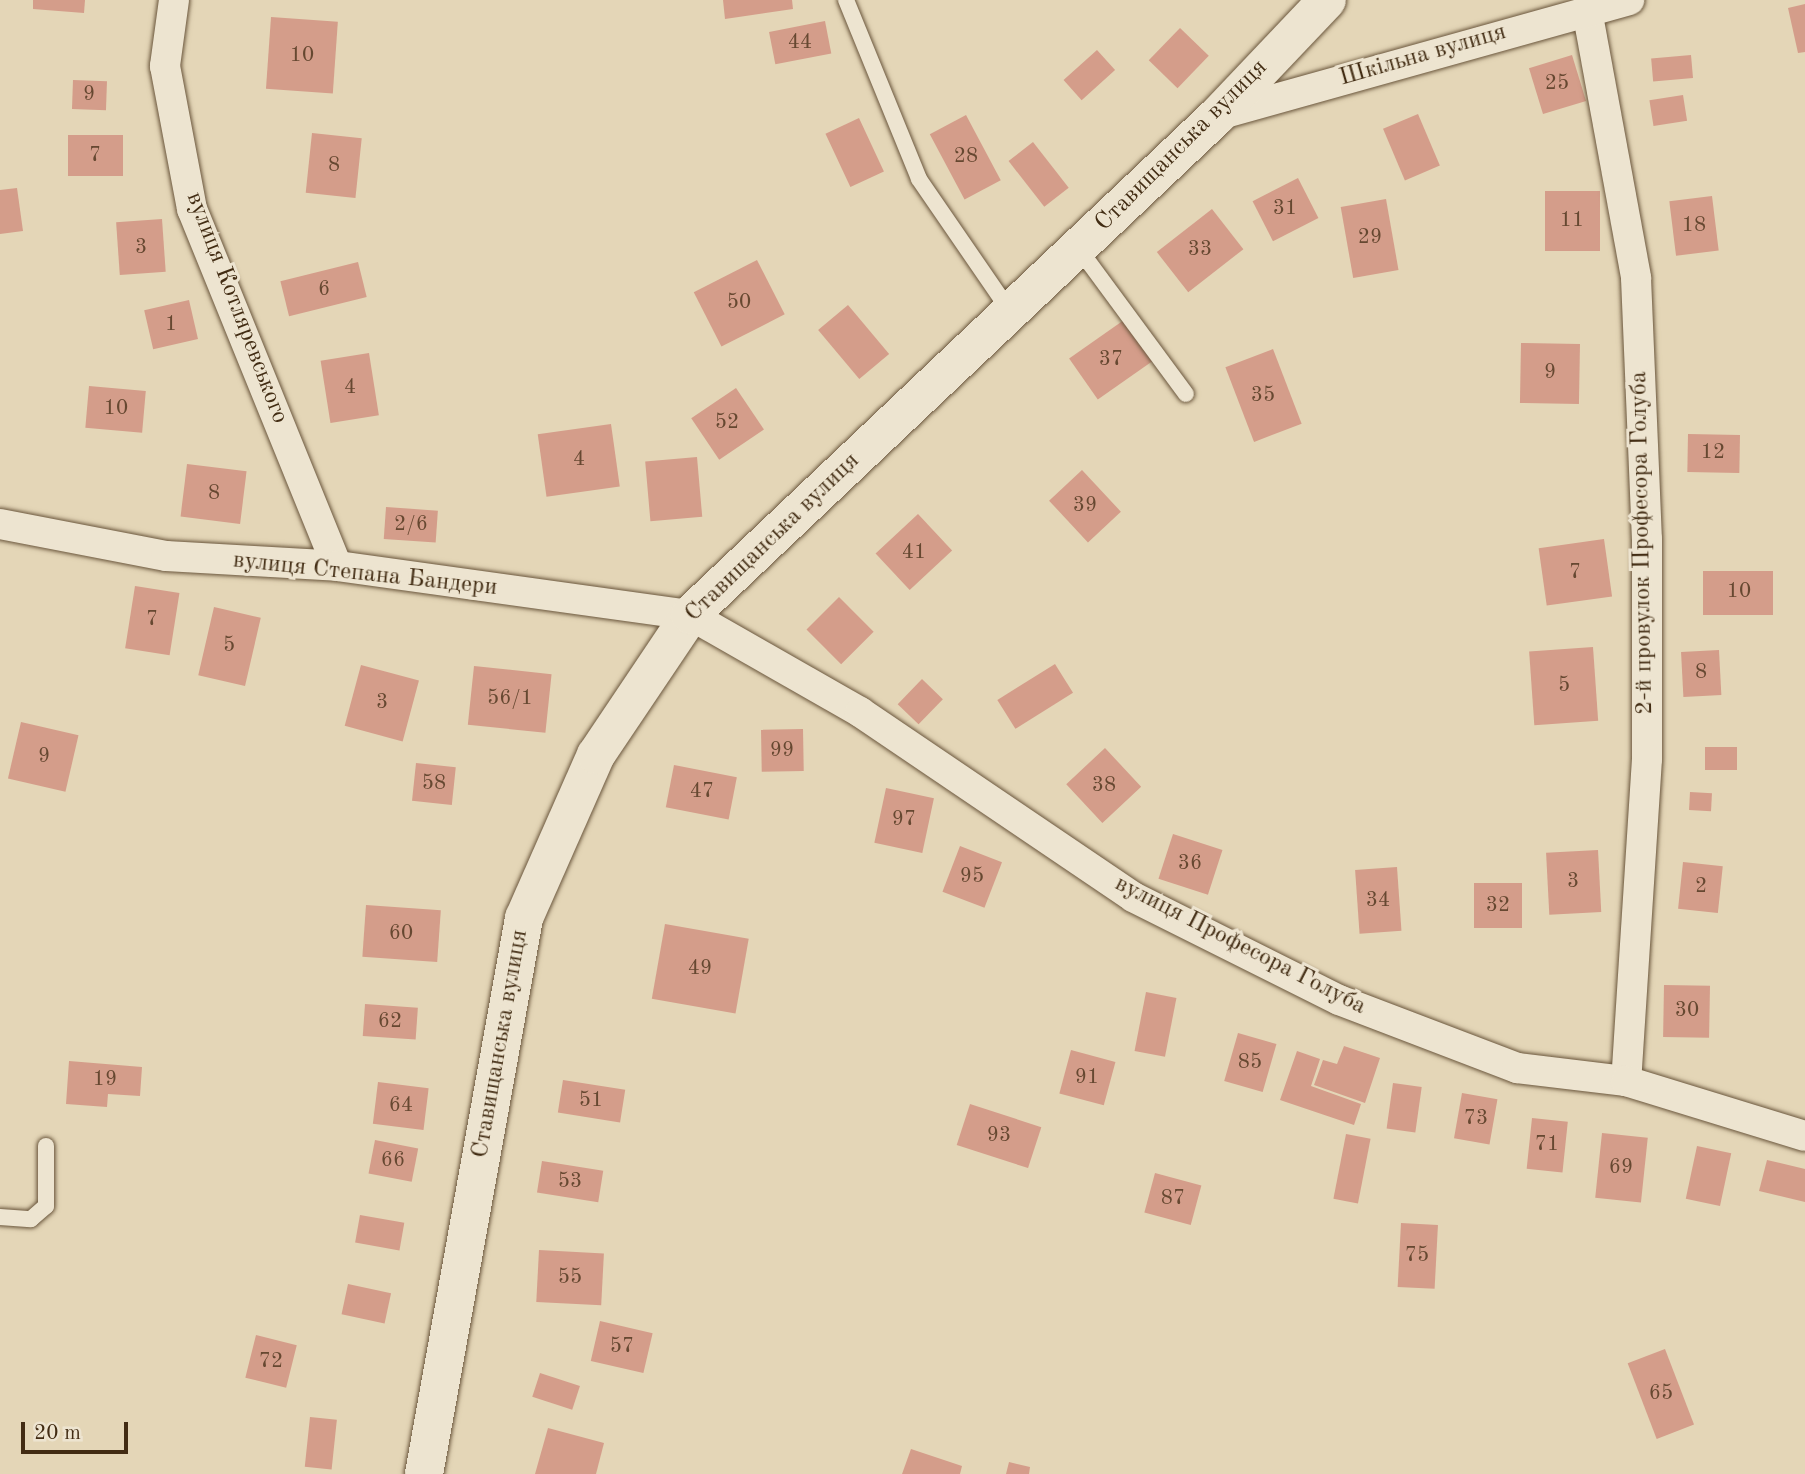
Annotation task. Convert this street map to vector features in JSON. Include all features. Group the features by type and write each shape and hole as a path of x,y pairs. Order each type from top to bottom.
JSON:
{"street":[{"name":"вулиця Котляревського","path":"174,0 165,66 192,209 337,566"},
{"name":"Ставищанська вулиця","path":"424,1474 524,918 596,755 690,615 1218,115 1327,0"},
{"name":"Шкільна вулиця","path":"1218,115 1629,0"},
{"name":"2-й провулок Професора Голуба","path":"1587,10 1636,278 1647,539 1647,760 1626,1081"},
{"name":"вулиця Степана Бандери","path":"0,524 166,556 337,566 690,615"},
{"name":"вулиця Професора Голуба","path":"690,615 860,712 1133,897 1339,1000 1517,1068 1626,1081 1805,1136"}],"lane":[{"path":"845,0 919,179 1011,313"},
{"path":"1079,248 1186,394"},
{"path":"0,1217 31,1219 46,1206 46,1146"}],"building":[{"path":"33,0 85,0 84,13 33,9"},
{"path":"723,0 792,0 793,9 725,19"},
{"path":"1805,4 1805,52 1798,53 1788,8"},
{"path":"271,17 338,22 333,93 266,89"},
{"path":"825,21 831,53 775,64 769,32"},
{"path":"1180,28 1209,56 1178,88 1149,60"},
{"path":"1097,50 1115,70 1082,100 1064,80"},
{"path":"1572,55 1586,101 1543,114 1529,68"},
{"path":"1691,55 1693,78 1653,81 1651,58"},
{"path":"73,80 107,81 106,110 72,109"},
{"path":"1683,95 1687,121 1653,126 1649,100"},
{"path":"1418,114 1440,166 1405,180 1383,129"},
{"path":"966,115 1001,180 965,200 930,134"},
{"path":"859,118 884,171 850,187 825,134"},
{"path":"312,133 362,138 355,198 306,193"},
{"path":"68,135 123,135 123,176 68,176"},
{"path":"1033,142 1069,188 1044,207 1009,161"},
{"path":"1298,178 1318,218 1273,241 1253,201"},
{"path":"17,188 23,231 0,234 0,190"},
{"path":"1545,191 1600,191 1600,251 1545,251"},
{"path":"1712,196 1719,251 1676,256 1669,201"},
{"path":"1386,199 1399,270 1353,278 1341,207"},
{"path":"1212,209 1243,249 1188,292 1157,252"},
{"path":"162,219 166,272 120,275 116,222"},
{"path":"757,260 785,314 721,347 694,292"},
{"path":"358,262 367,297 289,316 280,281"},
{"path":"189,300 198,339 153,349 144,310"},
{"path":"848,305 889,354 859,379 818,330"},
{"path":"1124,320 1153,361 1098,399 1069,358"},
{"path":"1521,343 1580,344 1579,404 1520,403"},
{"path":"1273,349 1302,424 1254,442 1225,367"},
{"path":"369,353 379,415 330,423 321,361"},
{"path":"89,386 146,391 142,433 85,428"},
{"path":"736,388 764,429 719,460 691,418"},
{"path":"611,424 620,486 546,497 538,434"},
{"path":"1688,434 1740,435 1739,473 1687,472"},
{"path":"697,457 702,517 650,521 645,462"},
{"path":"187,464 247,471 240,524 181,517"},
{"path":"1082,470 1121,512 1088,542 1049,501"},
{"path":"386,507 438,511 436,543 384,539"},
{"path":"918,514 952,551 910,590 876,554"},
{"path":"1604,539 1612,596 1547,606 1539,548"},
{"path":"1703,571 1773,571 1773,615 1703,615"},
{"path":"135,586 179,593 170,655 125,648"},
{"path":"839,597 874,632 841,664 806,630"},
{"path":"214,607 261,618 245,686 198,675"},
{"path":"1593,647 1598,721 1534,725 1529,651"},
{"path":"1719,650 1721,695 1683,697 1681,652"},
{"path":"1055,664 1073,693 1015,729 997,700"},
{"path":"361,665 419,681 403,741 345,726"},
{"path":"474,666 552,674 545,733 468,725"},
{"path":"922,679 943,699 919,724 898,704"},
{"path":"21,722 78,735 65,792 8,779"},
{"path":"803,729 804,771 762,772 761,730"},
{"path":"1705,747 1737,747 1737,770 1705,770"},
{"path":"1105,748 1141,787 1102,823 1066,784"},
{"path":"416,763 456,767 452,805 412,801"},
{"path":"674,765 737,777 729,819 666,807"},
{"path":"886,788 934,798 922,853 874,843"},
{"path":"1690,792 1712,793 1711,811 1689,810"},
{"path":"1173,834 1222,850 1208,895 1158,879"},
{"path":"960,846 1002,862 984,908 942,892"},
{"path":"1598,850 1601,912 1549,915 1546,853"},
{"path":"1683,862 1723,866 1718,913 1678,909"},
{"path":"1397,867 1401,931 1360,934 1355,870"},
{"path":"1474,883 1522,883 1522,928 1474,928"},
{"path":"366,905 441,910 437,962 362,957"},
{"path":"665,924 749,939 736,1014 652,999"},
{"path":"1664,985 1710,986 1709,1038 1663,1037"},
{"path":"1146,992 1176,998 1165,1057 1135,1051"},
{"path":"365,1004 418,1008 416,1040 363,1036"},
{"path":"1238,1033 1276,1044 1263,1092 1224,1081"},
{"path":"1344,1046 1380,1058 1365,1103 1314,1085 1323,1060 1337,1064"},
{"path":"1071,1050 1115,1062 1104,1105 1059,1093"},
{"path":"1297,1051 1320,1059 1311,1086 1361,1104 1354,1125 1280,1100"},
{"path":"69,1061 142,1067 140,1096 108,1094 107,1107 66,1104"},
{"path":"563,1080 625,1090 620,1122 558,1113"},
{"path":"378,1082 429,1088 424,1130 373,1124"},
{"path":"1393,1083 1422,1087 1415,1133 1387,1129"},
{"path":"1462,1093 1497,1099 1489,1145 1454,1138"},
{"path":"970,1104 1041,1127 1028,1168 957,1145"},
{"path":"1532,1118 1568,1122 1562,1172 1527,1169"},
{"path":"1602,1133 1648,1138 1641,1202 1595,1198"},
{"path":"1346,1134 1371,1139 1358,1204 1333,1199"},
{"path":"375,1140 418,1148 412,1182 369,1173"},
{"path":"1697,1146 1731,1153 1720,1206 1686,1199"},
{"path":"1767,1160 1805,1169 1805,1202 1759,1191"},
{"path":"542,1161 603,1171 598,1202 537,1193"},
{"path":"1155,1173 1201,1185 1191,1225 1144,1213"},
{"path":"360,1215 404,1223 399,1250 355,1243"},
{"path":"1401,1223 1438,1225 1435,1289 1398,1287"},
{"path":"539,1250 604,1253 601,1305 536,1302"},
{"path":"348,1284 391,1293 385,1323 342,1314"},
{"path":"600,1321 653,1333 643,1373 591,1361"},
{"path":"256,1335 297,1345 286,1388 245,1378"},
{"path":"1665,1349 1694,1425 1657,1439 1628,1363"},
{"path":"540,1373 580,1386 572,1410 532,1397"},
{"path":"310,1417 337,1420 332,1470 305,1467"},
{"path":"548,1428 604,1443 596,1474 535,1474"},
{"path":"911,1449 962,1466 960,1474 902,1474"},
{"path":"1009,1462 1030,1467 1029,1474 1006,1474"}]}
